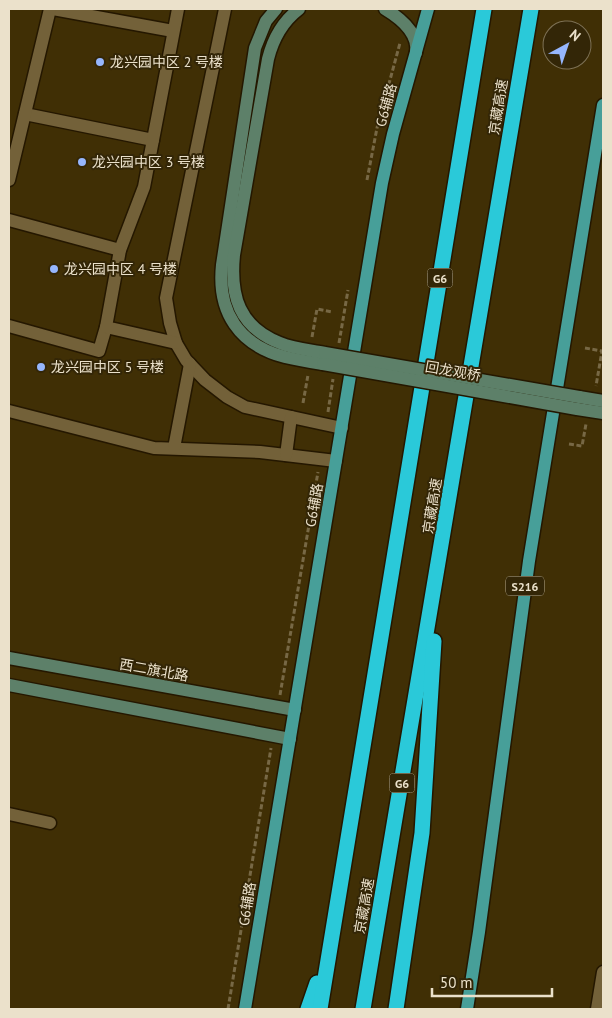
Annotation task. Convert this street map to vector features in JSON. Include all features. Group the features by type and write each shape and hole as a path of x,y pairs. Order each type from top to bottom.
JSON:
{"highway":[{"name":"京藏高速","path":"320,1009 484,9"},
{"name":"京藏高速","path":"363,1009 531,9"},
{"name":"京藏高速","path":"396,548 446,241"},
{"path":"396,1009 422,833 440,556"},
{"path":"308,1009 330,944"}],"main road":[{"path":"276,9 262,30 256,48 220,286 229,318 237,329 258,347 278,355 324,358"},
{"path":"299,9 280,29 268,59 234,256 233,288 238,304 247,319 268,337 324,358"},
{"path":"385,9 401,21 412,34 416,43 415,56"},
{"name":"G6辅路","path":"245,1009 382,183 393,134 428,9"},
{"name":"S216","path":"467,1009 529,561 598,167 603,105"},
{"name":"回龙观桥","path":"324,358 578,403"},
{"path":"578,403 603,401"},
{"path":"578,403 603,413"},
{"name":"西二旗北路","path":"9,658 295,710"},
{"path":"9,685 290,739"}],"street":[{"path":"9,180 52,9 174,31"},
{"path":"9,326 99,351 106,326 120,250 144,187 178,9"},
{"path":"225,9 166,298 170,323 176,343 190,364 205,380 228,397 245,407 342,428"},
{"path":"25,114 153,140"},
{"path":"9,220 120,250"},
{"path":"106,326 176,343"},
{"path":"174,448 190,364"},
{"path":"9,412 154,448 260,452 336,461"},
{"path":"286,455 291,417"},
{"path":"9,814 50,823"},
{"path":"597,1009 603,972"}],"path":[{"path":"312,337 317,309 332,312"},
{"path":"585,348 602,351 596,386"},
{"path":"303,403 308,375"},
{"path":"569,444 582,446 586,424"}],"place":[{"name":"龙兴园中区 2 号楼","path":"100,62"},
{"name":"龙兴园中区 3 号楼","path":"82,162"},
{"name":"龙兴园中区 4 号楼","path":"54,269"},
{"name":"龙兴园中区 5 号楼","path":"41,367"}]}
